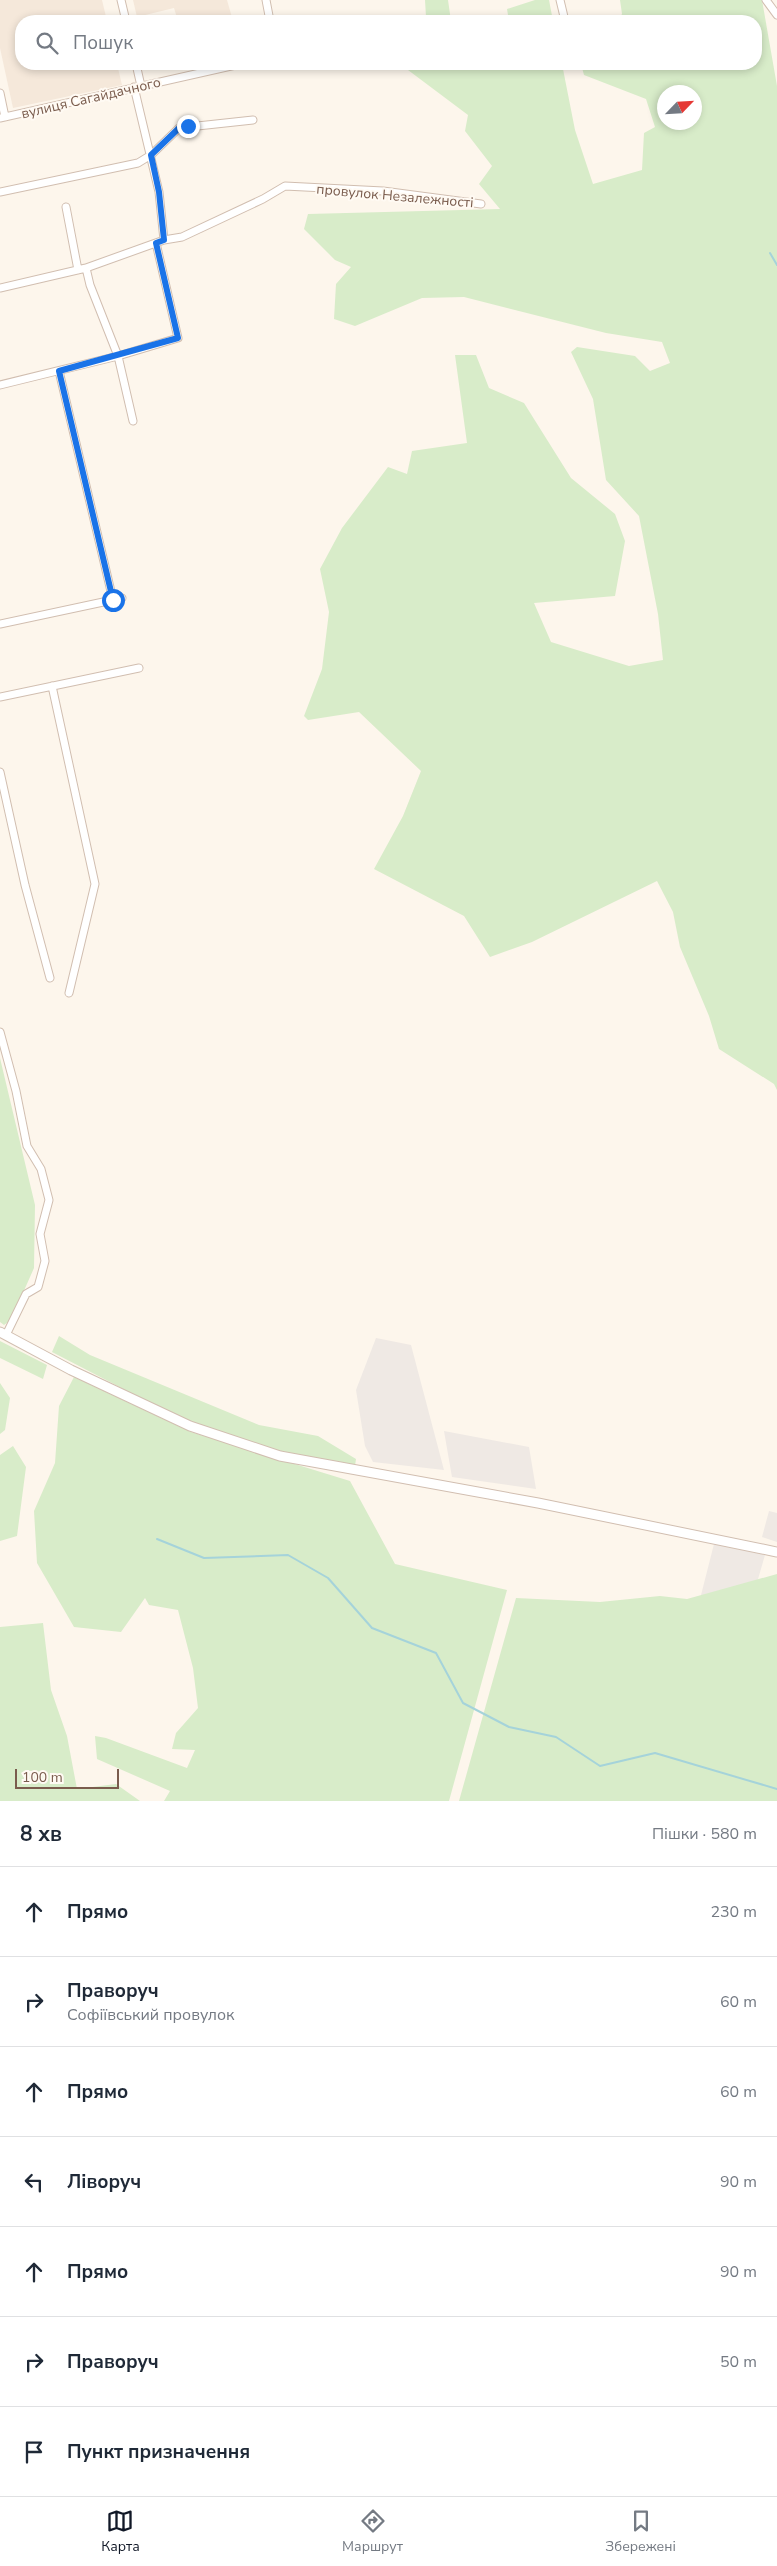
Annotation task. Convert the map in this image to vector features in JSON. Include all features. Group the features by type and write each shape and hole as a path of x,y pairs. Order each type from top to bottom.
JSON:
{"street":[{"path":"121,0 125,15"},
{"path":"266,0 269,15"},
{"path":"560,0 564,15"},
{"path":"766,0 777,15"},
{"path":"136,70 137,86 159,192 164,240"},
{"name":"вулиця Сагайдачного","path":"3,118 212,70"},
{"path":"0,93 3,118"},
{"path":"0,192 138,163 151,155 179,128 253,120"},
{"name":"провулок Незалежності","path":"0,288 82,269 164,240 182,237 264,199 285,186 384,191 481,204"},
{"path":"66,206 82,269 118,356 132,421"},
{"path":"0,385 118,356 178,338 156,243"},
{"path":"59,371 113,600"},
{"path":"0,624 122,598"},
{"path":"0,697 139,668"},
{"path":"52,686 95,884 69,993"},
{"path":"0,772 50,978"},
{"path":"0,1032 16,1091 27,1146 41,1169 49,1200 40,1234 45,1261 38,1287 26,1294 3,1333 72,1370 190,1426 280,1456 538,1503 777,1552"}],"shaded area":[{"path":"0,0 102,0 106,15 15,15 15,70 118,70 122,85 13,108 0,48"},
{"path":"133,0 227,0 231,15 176,15 174,8 145,15 137,15"},
{"path":"376,1338 411,1345 444,1470 373,1462 365,1446 356,1390"},
{"path":"444,1431 529,1447 536,1489 452,1477"},
{"path":"769,1511 777,1513 777,1542 762,1537"},
{"path":"714,1544 765,1555 756,1586 700,1599"}],"green space":[{"path":"425,0 448,0 450,15 426,15"},
{"path":"535,0 549,0 552,15 508,15 507,9"},
{"path":"620,0 762,0 777,86 777,1090 774,1084 719,1049 709,1016 680,947 673,912 657,881 532,942 490,957 464,916 374,869 403,816 421,771 359,712 308,720 304,716 322,669 329,612 320,569 342,528 388,467 407,474 412,451 467,443 455,355 476,355 489,388 524,403 571,478 615,514 625,541 615,596 534,603 551,642 629,666 663,660 658,614 639,516 606,480 593,399 571,352 577,347 635,356 650,371 670,363 662,342 606,333 464,297 422,298 355,326 334,319 336,284 351,267 335,260 304,229 308,214 500,209 479,184 492,166 465,131 468,115 408,70 563,70 575,130 593,184 642,170 644,133 655,127 646,99 584,75 583,70 762,70 762,15 621,15"},
{"path":"0,1058 35,1205 34,1268 11,1320 4,1325 0,1322"},
{"path":"59,1336 90,1355 259,1425 318,1436 356,1459 355,1466 279,1451 191,1424 52,1352"},
{"path":"0,1341 47,1365 43,1379 0,1358"},
{"path":"74,1377 191,1432 350,1481 395,1564 507,1590 449,1801 164,1801 170,1791 97,1759 95,1736 106,1738 187,1768 195,1750 172,1749 176,1733 198,1708 193,1668 178,1610 149,1605 145,1598 121,1632 74,1627 37,1563 34,1511 55,1463 59,1406"},
{"path":"0,1383 10,1398 5,1430 0,1434"},
{"path":"13,1446 26,1467 17,1536 0,1541 0,1455"},
{"path":"777,1574 777,1801 459,1801 516,1598 600,1602 660,1596 687,1599"},
{"path":"43,1623 51,1690 67,1736 77,1789 116,1784 140,1801 0,1801 0,1627"}],"waterway":[{"path":"770,253 777,265"},
{"path":"157,1539 204,1558 288,1555 328,1578 372,1628 436,1653 463,1703 509,1727 556,1737 600,1766 655,1753 777,1789"}],"route":[{"path":"113,600 59,371 178,338 156,243 164,240 163,216 151,155 179,128 188,126"}]}
